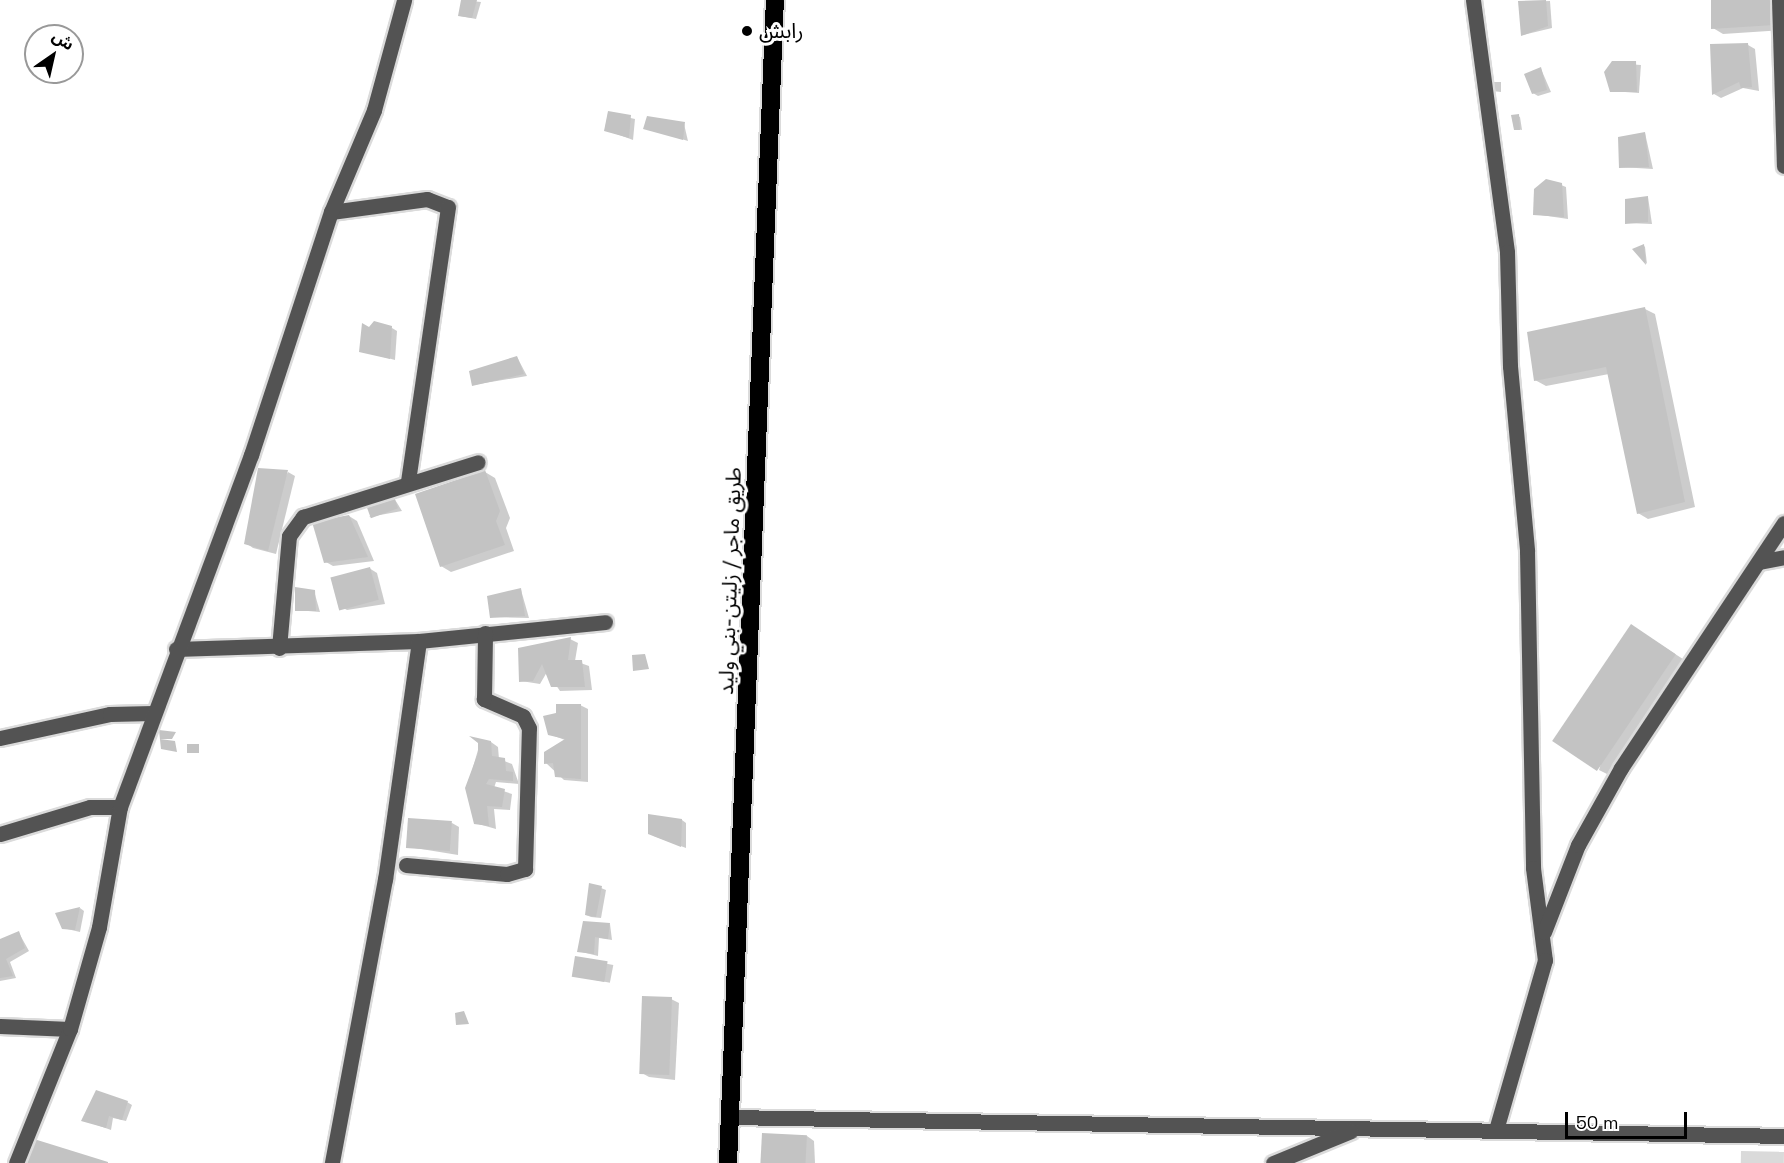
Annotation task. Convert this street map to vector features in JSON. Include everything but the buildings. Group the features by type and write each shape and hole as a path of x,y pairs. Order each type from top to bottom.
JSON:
{"highway":[{"name":"طريق ماجر / زليتن-بني وليد","path":"728,1163 775,0"}],"street":[{"path":"16,1163 70,1029 99,927 120,807 176,649 251,455 332,212 374,110 404,0"},
{"path":"1473,0 1507,252 1510,366 1527,551 1533,868 1543,934 1543,981 1496,1130"},
{"path":"1779,0 1784,166"},
{"path":"332,212 428,199 448,207 408,481"},
{"path":"279,648 289,536 296,525 408,481 478,462"},
{"path":"1543,934 1578,845 1621,768 1784,523"},
{"path":"1759,562 1784,557"},
{"path":"176,649 279,648 419,641 605,622"},
{"path":"406,865 507,874 525,869 530,728 523,716 484,699 485,633"},
{"path":"332,1163 385,879 419,641"},
{"path":"0,738 111,714 153,712"},
{"path":"0,834 90,807 120,807"},
{"path":"0,1026 70,1029"},
{"path":"730,1117 1784,1136"},
{"path":"1273,1163 1356,1128"}],"shaded area":[{"path":"1741,1151 1784,1152 1784,1163 1741,1163"}],"place":[{"name":"رابش","path":"747,31"}]}
